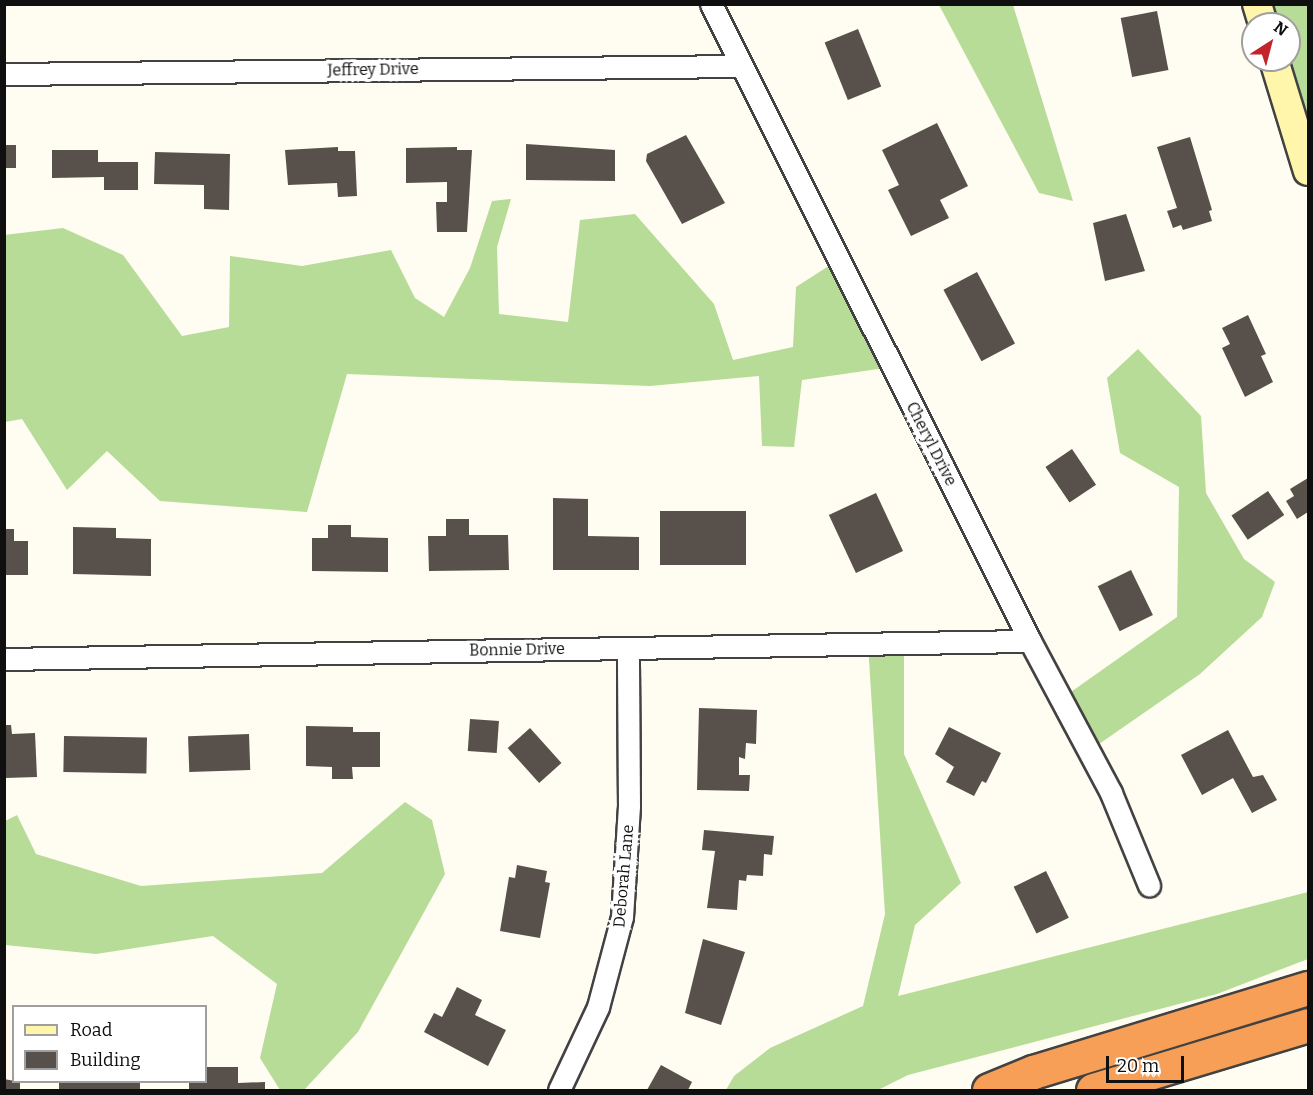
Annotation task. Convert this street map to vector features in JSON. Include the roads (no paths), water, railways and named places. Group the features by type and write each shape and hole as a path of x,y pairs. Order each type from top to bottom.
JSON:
{"highway":[{"path":"990,1090 1033,1072 1308,988"},
{"path":"1093,1090 1308,1025"}],"main road":[{"path":"1278,72 1308,171"}],"street":[{"name":"Cheryl Drive","path":"711,4 1030,641 1111,793 1149,885"},
{"name":"Jeffrey Drive","path":"4,74 741,66"},
{"name":"Bonnie Drive","path":"4,659 1030,641"},
{"name":"Deborah Lane","path":"559,1090 598,1007 622,917 629,806 628,649"}]}
